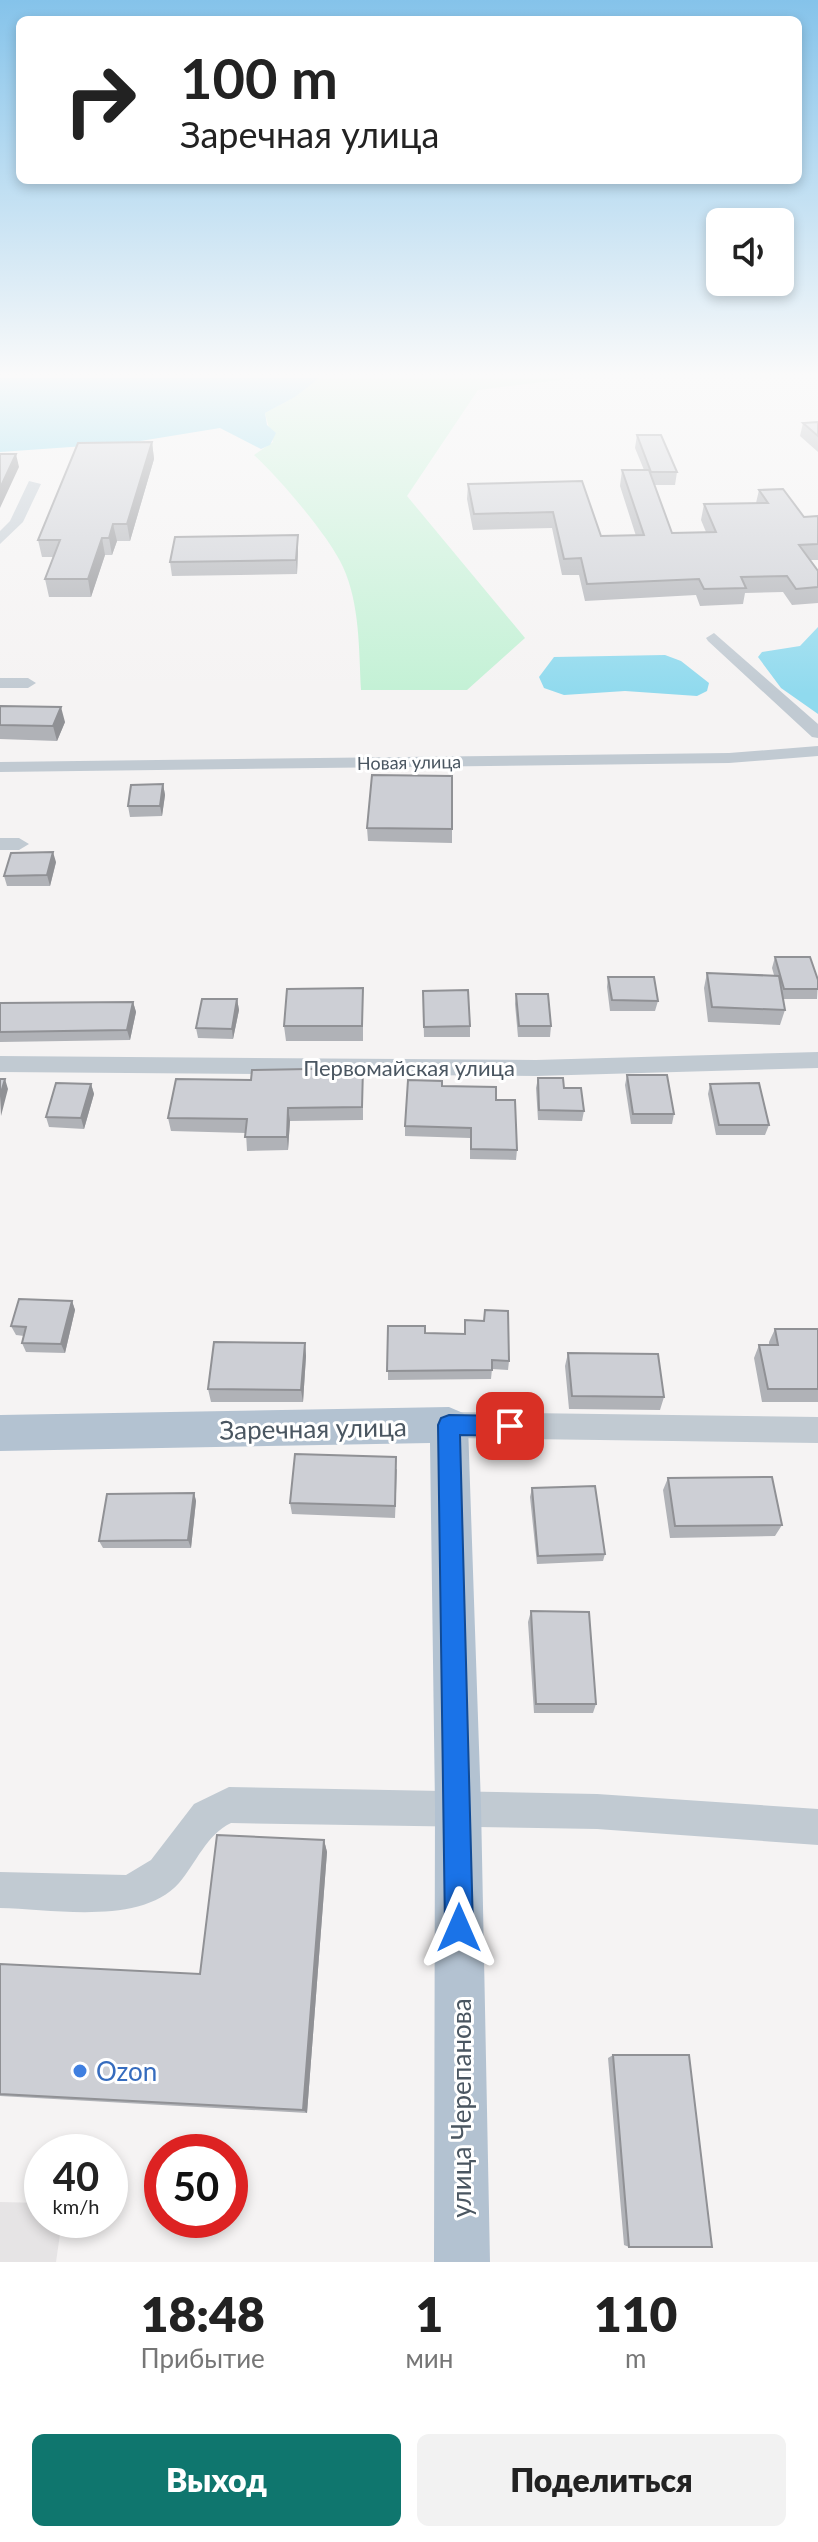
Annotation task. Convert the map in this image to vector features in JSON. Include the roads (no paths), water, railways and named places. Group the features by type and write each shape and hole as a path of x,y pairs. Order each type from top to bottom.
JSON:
{"main road":[{"name":"Заречная улица","path":"0,1433 449,1425"},
{"name":"улица Черепанова","path":"449,1425 458,1806 462,2262"}],"street":[{"path":"0,540 16,522 34,484"},
{"path":"714,638 818,733"},
{"path":"0,683 28,683"},
{"name":"Новая улица","path":"0,767 729,758 818,751"},
{"name":"Первомайская улица","path":"0,1064 536,1068 818,1060"},
{"name":"Заречная улица","path":"449,1425 818,1430"},
{"path":"0,1890 130,1893 164,1873 206,1816 229,1805 458,1806 725,1818 818,1827"}],"water":[{"path":"818,627 818,714 781,688 758,657 762,652 800,646"},
{"path":"665,655 681,661 709,683 707,691 697,696 625,691 564,695 544,688 539,677 554,657"}],"place":[{"name":"Ozon","path":"80,2071"}]}
